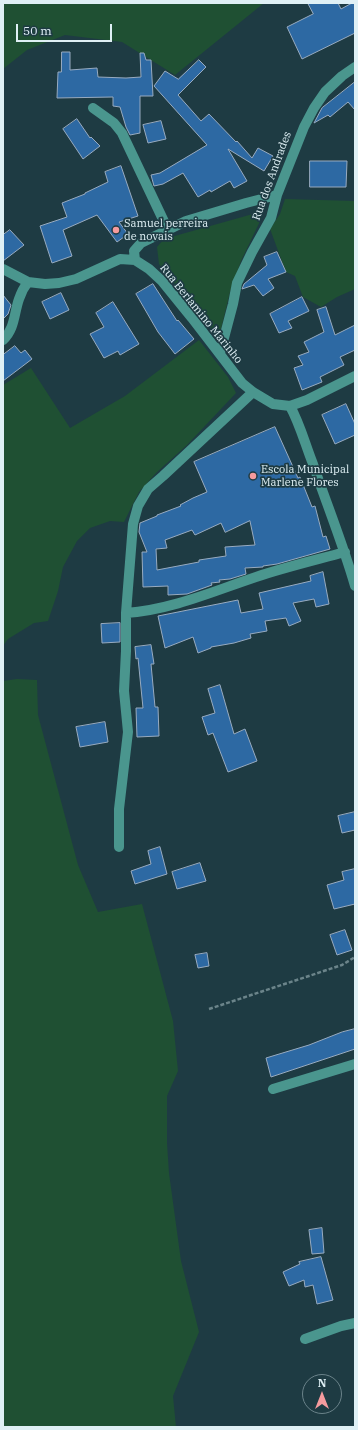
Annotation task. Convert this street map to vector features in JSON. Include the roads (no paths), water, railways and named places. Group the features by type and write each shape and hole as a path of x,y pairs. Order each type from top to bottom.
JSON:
{"street":[{"name":"Rua dos Andrades","path":"220,353 233,304 237,282 271,218 277,195 304,127 314,108 325,92 342,76 355,67"},
{"path":"93,108 114,123 122,133 168,230"},
{"path":"3,269 28,282 45,284 59,283 76,279 120,259 134,260 134,251 141,243 194,219 277,195"},
{"name":"Rua Berlamino Marinho","path":"134,260 149,269 162,281 220,353 242,383 253,392 273,404 290,406 307,400 355,376"},
{"path":"3,340 10,332 19,298 28,282"},
{"path":"119,847 119,809 128,732 124,691 126,613 133,524 138,506 148,489 253,392"},
{"path":"290,406 298,421 345,552 355,586"},
{"path":"126,613 140,612 180,602 259,576 345,552"},
{"path":"273,1089 355,1064"},
{"path":"305,1339 355,1323"}],"place":[{"name":"Samuel perreira de novais","path":"116,230"},
{"name":"Escola Municipal Marlene Flores","path":"253,476"}]}
